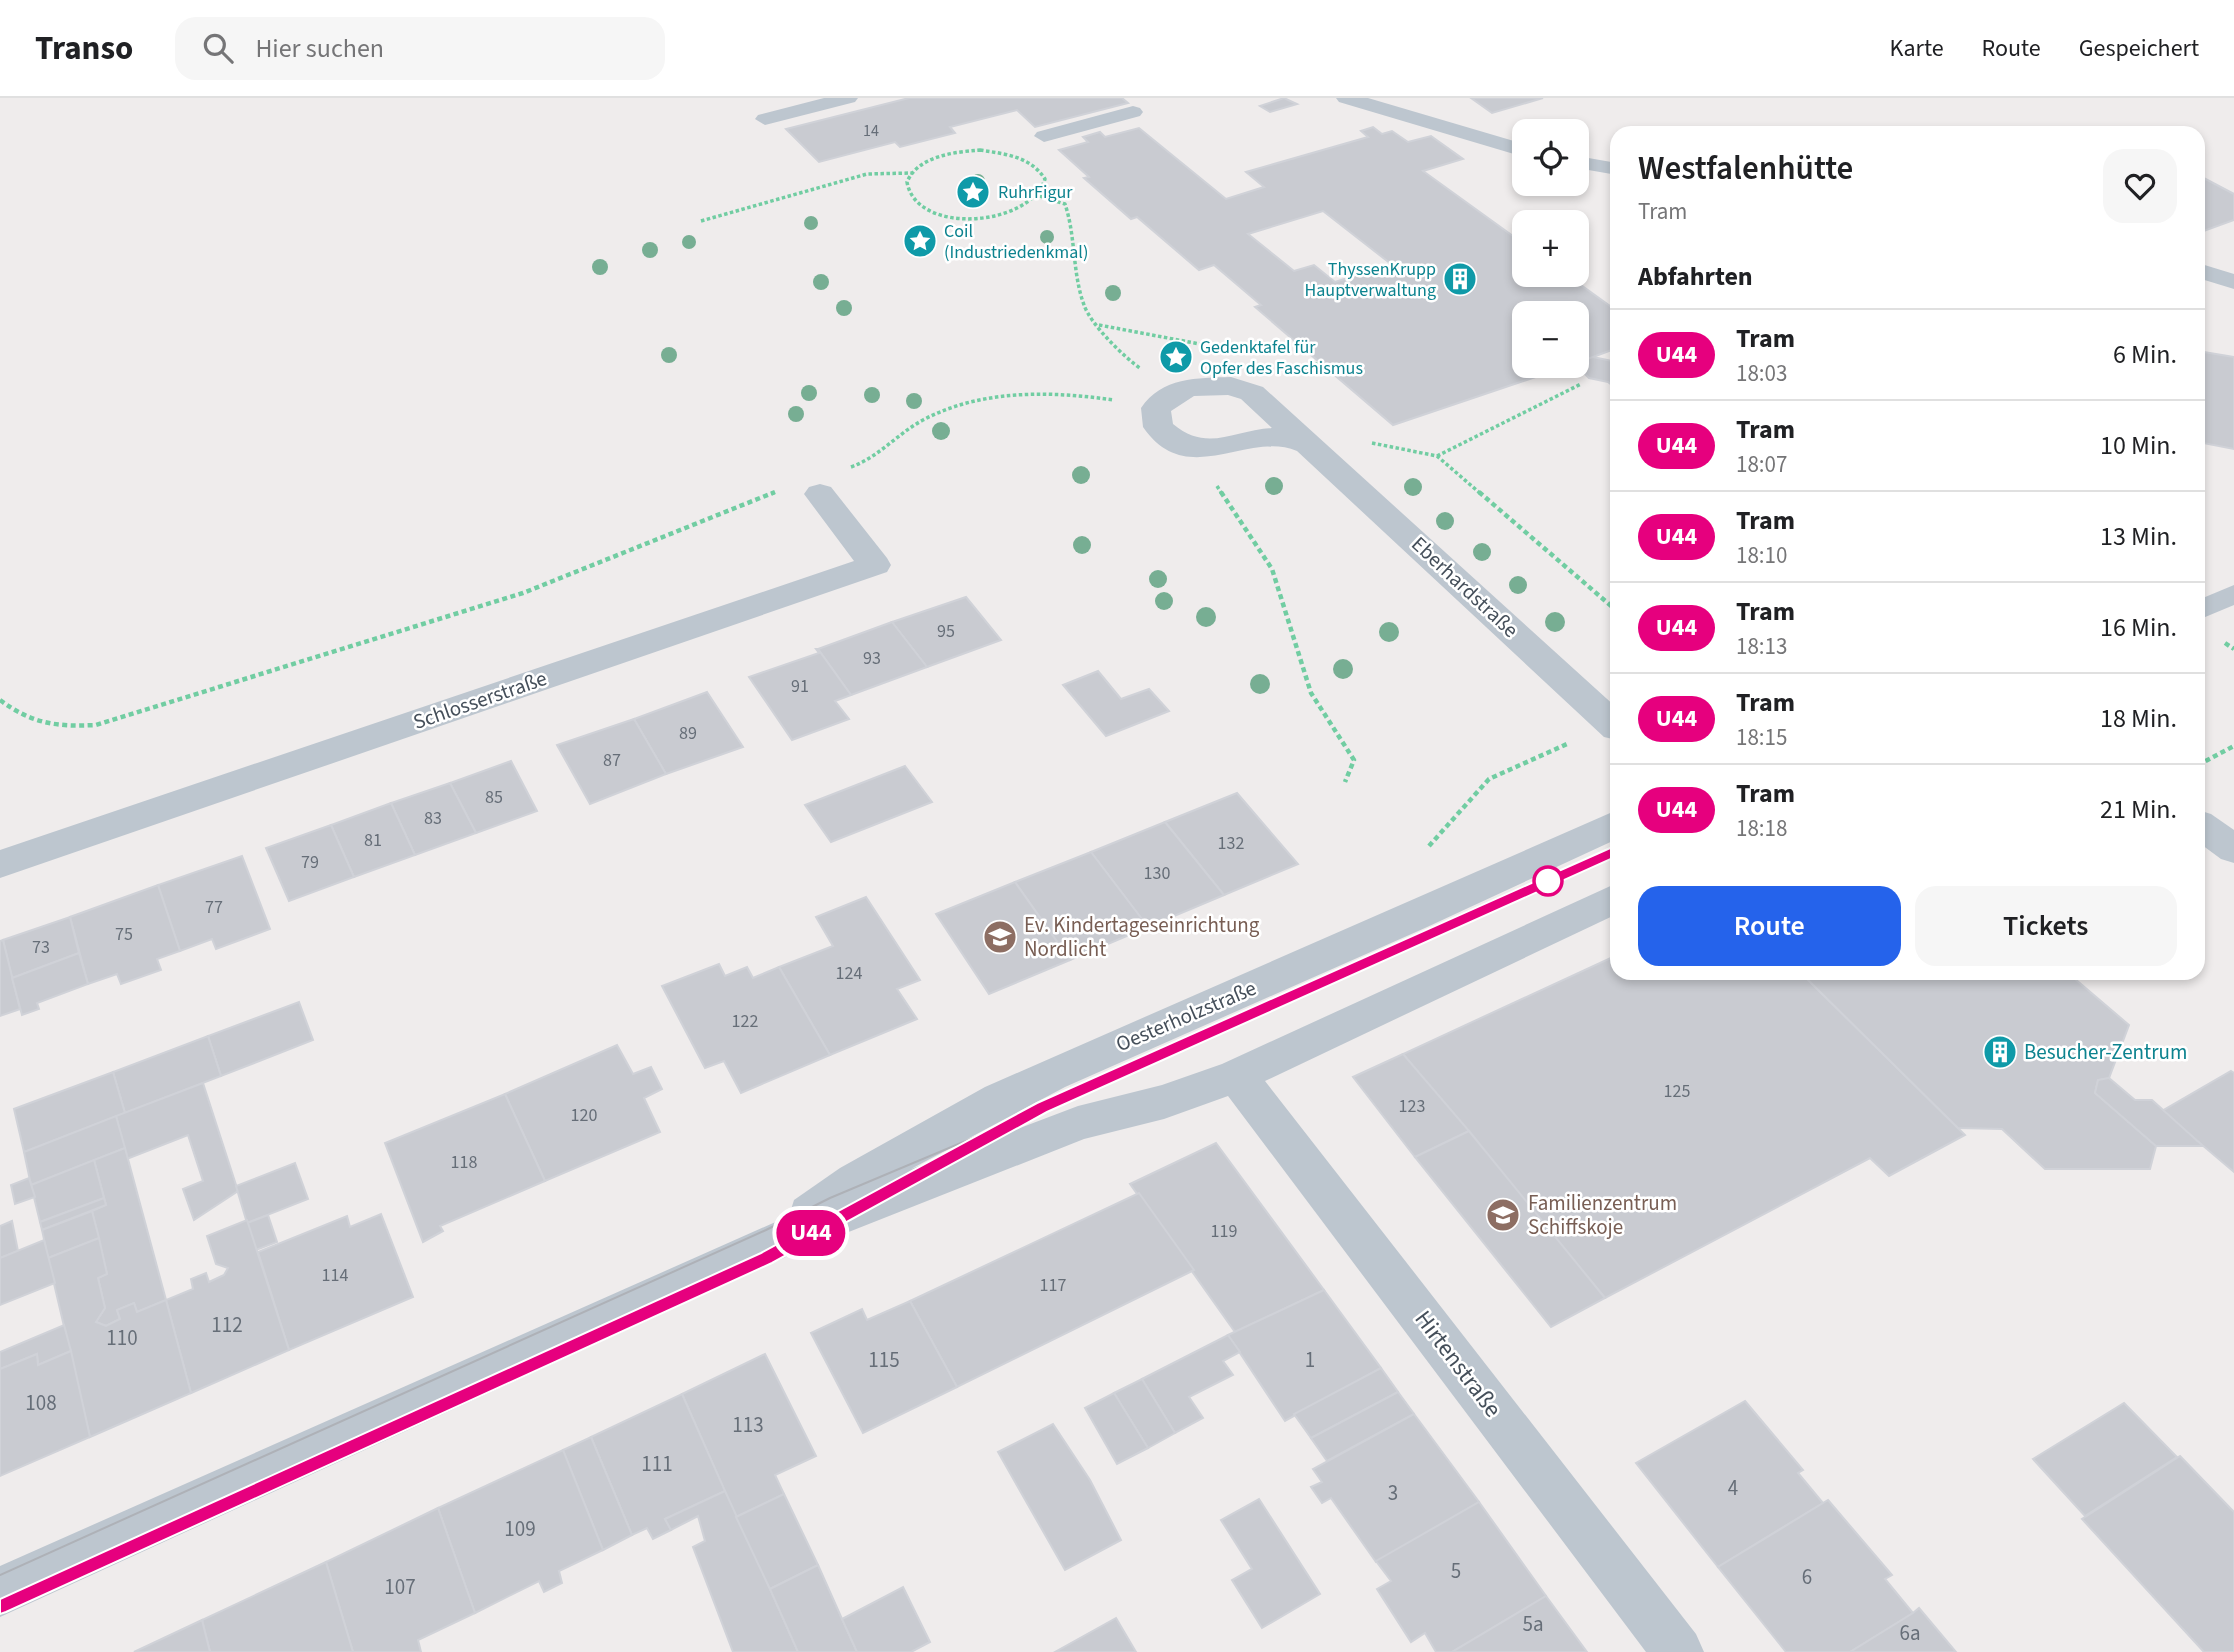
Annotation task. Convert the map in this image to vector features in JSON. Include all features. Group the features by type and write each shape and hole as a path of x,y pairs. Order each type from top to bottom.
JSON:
{"street":[{"name":"Eberhardstraße","path":"1312,446 1282,437 1220,449 1180,444 1158,427 1156,408 1167,386 1231,386 1252,393 1312,446 1610,721"},
{"name":"Schlosserstraße","path":"0,864 875,565 820,494"},
{"name":"Oesterholzstraße","path":"772,1242 877,1167 965,1116 1039,1080 1508,875 1610,826"},
{"path":"2205,828 2234,849"},
{"name":"Oesterholzstraße","path":"0,1592 772,1242 1078,1123 1164,1102 1237,1076 1610,900"},
{"name":"Hirtenstraße","path":"1237,1076 1678,1652"}],"lane":[{"path":"765,119 848,98"},
{"path":"1346,98 1512,147"},
{"path":"1044,135 1133,112"},
{"path":"1589,164 1610,168"},
{"path":"2205,273 2234,282"},
{"path":"2205,608 2234,594"}],"path":[{"path":"701,220 867,174 912,173 939,156 958,152 1001,152 1034,165 1043,174 1045,185 1040,196 1027,206 1009,214 986,218 939,215 921,207 910,197 907,185 912,173"},
{"path":"1040,196 1065,204 1074,232 1073,253 1084,307 1124,357 1167,386"},
{"path":"1099,325 1217,348"},
{"path":"1281,376 1320,363"},
{"path":"1437,456 1581,384"},
{"path":"847,468 875,458 922,421 970,404 1039,396 1134,402 1167,386"},
{"path":"1360,441 1437,456 1610,605"},
{"path":"1220,449 1208,472 1272,569 1311,693 1354,760 1345,782"},
{"path":"0,700 26,720 55,728 96,725 523,593 784,488"},
{"path":"2225,643 2234,649"},
{"path":"1429,846 1489,779 1610,728"},
{"path":"2205,761 2234,746"}],"building":[{"path":"909,98 1122,98 1128,103 1035,127 1017,110 950,127 955,133 900,147 895,142 819,162 786,129"},
{"path":"1284,98 1297,104 1270,112 1260,106"},
{"path":"1471,98 1543,98 1492,113"},
{"name":"ThyssenKrupp Hauptverwaltung","path":"1373,127 1382,134 1392,131 1408,142 1431,136 1463,159 1423,171 1512,235 1512,287 1584,287 1610,306 1610,351 1589,358 1589,301 1512,301 1512,378 1532,378 1393,425 1255,307 1261,305 1214,265 1199,270 1137,217 1131,219 1084,178 1089,177 1059,150 1088,142 1083,137 1100,132 1105,137 1139,128 1226,199 1264,187 1246,172 1368,137 1361,131","holes":["1323,211 1391,264 1335,282 1314,265 1294,271 1248,234"]},
{"path":"2205,179 2234,194 2234,220 2205,230"},
{"path":"2205,352 2234,357 2234,449 2205,443"},
{"path":"1589,358 1610,361 1610,384 1589,378"},
{"path":"966,597 1001,640 927,667 892,622"},
{"path":"892,622 927,667 851,695 818,649"},
{"path":"816,649 851,695 835,701 849,719 792,740 749,677 819,653"},
{"path":"1098,671 1121,699 1149,689 1169,711 1106,736 1063,685"},
{"path":"707,692 743,747 666,774 634,719"},
{"path":"634,719 666,774 590,804 557,745"},
{"path":"511,761 537,811 476,833 450,783"},
{"path":"905,766 932,802 831,842 805,805"},
{"path":"450,783 476,833 415,855 391,803"},
{"path":"1237,793 1298,864 1224,895 1165,822"},
{"path":"391,803 415,855 354,877 331,825"},
{"path":"1165,822 1224,895 1148,927 1091,852"},
{"path":"331,825 354,877 289,901 266,848"},
{"path":"1091,852 1148,927 1070,960 1015,882"},
{"path":"242,856 270,929 216,949 212,939 180,951 158,885"},
{"path":"1015,882 1070,960 989,994 936,914"},
{"path":"158,885 180,951 157,959 161,970 121,984 117,974 88,984 70,917"},
{"path":"866,897 920,980 897,989 917,1019 830,1055 779,967 833,946 816,917"},
{"path":"70,917 79,953 12,978 3,940"},
{"path":"3,940 20,1009 0,1016 0,941"},
{"path":"79,953 88,984 37,1003 39,1009 22,1015 12,978"},
{"path":"1610,958 1610,980 1808,980 1965,1135 1889,1176 1870,1158 1605,1298 1403,1054"},
{"path":"719,964 725,976 747,967 753,978 779,967 830,1055 741,1093 724,1061 705,1068 662,986"},
{"name":"Besucher-Zentrum","path":"1808,980 2076,980 2129,1025 2109,1078 2098,1080 2095,1093 2156,1146 2150,1169 2045,1169 2002,1129 1958,1128"},
{"path":"299,1002 313,1040 221,1076 208,1036"},
{"path":"208,1036 221,1076 125,1113 113,1072"},
{"path":"617,1045 633,1074 651,1067 662,1089 644,1098 660,1132 545,1181 505,1094"},
{"path":"1403,1054 1469,1131 1415,1157 1353,1077"},
{"path":"2231,1071 2234,1073 2234,1172 2162,1111"},
{"path":"113,1072 125,1113 24,1152 14,1109"},
{"path":"2109,1078 2135,1100 2152,1100 2203,1146 2156,1146 2095,1093 2098,1080"},
{"path":"203,1083 238,1191 194,1220 183,1189 203,1181 188,1135 127,1159 116,1116"},
{"path":"505,1094 545,1181 440,1226 443,1231 423,1242 385,1143"},
{"path":"116,1116 125,1148 31,1185 24,1152"},
{"path":"1469,1131 1605,1298 1551,1327 1415,1157"},
{"path":"1216,1143 1324,1290 1235,1332 1130,1184"},
{"path":"125,1148 166,1300 137,1312 134,1303 117,1310 120,1319 106,1326 96,1322 105,1308 98,1278 107,1274 92,1211 106,1205 94,1160"},
{"path":"94,1160 104,1198 40,1222 31,1185"},
{"path":"295,1163 308,1199 247,1223 236,1186"},
{"path":"29,1178 35,1197 15,1204 11,1185"},
{"path":"1139,1193 1194,1270 957,1387 910,1301"},
{"path":"104,1198 106,1205 42,1230 40,1222"},
{"path":"92,1211 99,1238 48,1258 42,1230"},
{"path":"381,1214 413,1297 289,1350 258,1252 347,1216 350,1227"},
{"path":"268,1215 277,1242 256,1250 247,1223"},
{"path":"247,1220 289,1350 191,1393 166,1300 193,1289 191,1279 206,1273 209,1282 224,1275 228,1268 216,1264 207,1236"},
{"path":"12,1221 18,1251 0,1258 0,1226"},
{"path":"99,1238 107,1274 98,1278 105,1308 96,1322 106,1326 120,1319 117,1310 134,1303 137,1312 166,1300 191,1393 90,1437 48,1258"},
{"path":"44,1240 55,1283 0,1305 0,1258"},
{"path":"1324,1290 1381,1368 1285,1421 1228,1335"},
{"path":"910,1301 957,1387 863,1433 811,1333 862,1309 867,1320"},
{"path":"64,1325 71,1351 38,1365 37,1354 0,1369 0,1352"},
{"path":"1228,1335 1240,1352 1223,1361 1233,1375 1189,1397 1203,1418 1175,1433 1142,1379"},
{"path":"71,1351 90,1437 0,1476 0,1369 37,1354 38,1365"},
{"path":"765,1354 816,1456 775,1475 784,1494 736,1517 682,1394"},
{"path":"1381,1368 1398,1392 1311,1438 1294,1414"},
{"path":"1142,1379 1175,1433 1148,1448 1114,1393"},
{"path":"1398,1392 1414,1414 1327,1461 1311,1438"},
{"path":"1114,1393 1148,1448 1117,1464 1085,1408"},
{"path":"682,1394 725,1491 665,1519 671,1530 653,1539 647,1528 632,1535 591,1437"},
{"path":"1745,1401 1803,1470 1798,1473 1823,1503 1718,1567 1636,1463"},
{"path":"2124,1403 2177,1457 2085,1516 2033,1459"},
{"path":"1414,1414 1479,1502 1376,1562 1331,1498 1322,1503 1311,1487 1322,1482 1313,1469"},
{"path":"1053,1424 1090,1480 1121,1540 1065,1570 998,1452"},
{"path":"591,1437 632,1535 603,1550 563,1450"},
{"path":"563,1450 603,1550 559,1571 562,1583 544,1592 539,1581 475,1613 438,1508"},
{"path":"2180,1456 2234,1512 2234,1652 2204,1652 2082,1519"},
{"path":"725,1491 798,1652 733,1652 693,1547 705,1541 698,1516 671,1530 665,1519"},
{"path":"784,1494 818,1565 770,1589 736,1517"},
{"path":"1259,1499 1320,1594 1262,1628 1232,1580 1252,1569 1221,1520"},
{"path":"1828,1500 1892,1575 1885,1579 1913,1613 1850,1652 1786,1652 1718,1567"},
{"path":"1479,1502 1546,1596 1452,1652 1436,1652 1425,1633 1411,1642 1377,1589 1391,1581 1376,1561"},
{"path":"438,1508 475,1613 418,1640 421,1652 353,1652 326,1562"},
{"path":"326,1562 353,1652 210,1652 202,1620"},
{"path":"818,1565 857,1652 798,1652 770,1589"},
{"path":"903,1587 930,1642 911,1652 857,1652 842,1619"},
{"path":"1546,1596 1587,1652 1452,1652"},
{"path":"1919,1608 1956,1652 1850,1652 1913,1613"},
{"path":"1116,1618 1136,1652 1055,1652"},
{"path":"202,1620 210,1652 134,1652"}],"tram line":[{"path":"0,1575 766,1230 830,1198 1018,1119 1610,853"},
{"name":"U44","path":"0,1605 766,1258 1018,1119 1610,853"},
{"path":"0,1605 766,1258 946,1159"}],"place":[{"name":"RuhrFigur","path":"973,192"},
{"name":"Coil (Industriedenkmal)","path":"920,241"},
{"name":"ThyssenKrupp Hauptverwaltung","path":"1460,279"},
{"name":"Gedenktafel für Opfer des Faschismus","path":"1176,357"},
{"name":"Ev. Kindertageseinrichtung Nordlicht","path":"1000,937"},
{"name":"Besucher-Zentrum","path":"2000,1052"},
{"name":"Familienzentrum Schiffskoje","path":"1503,1215"}]}
